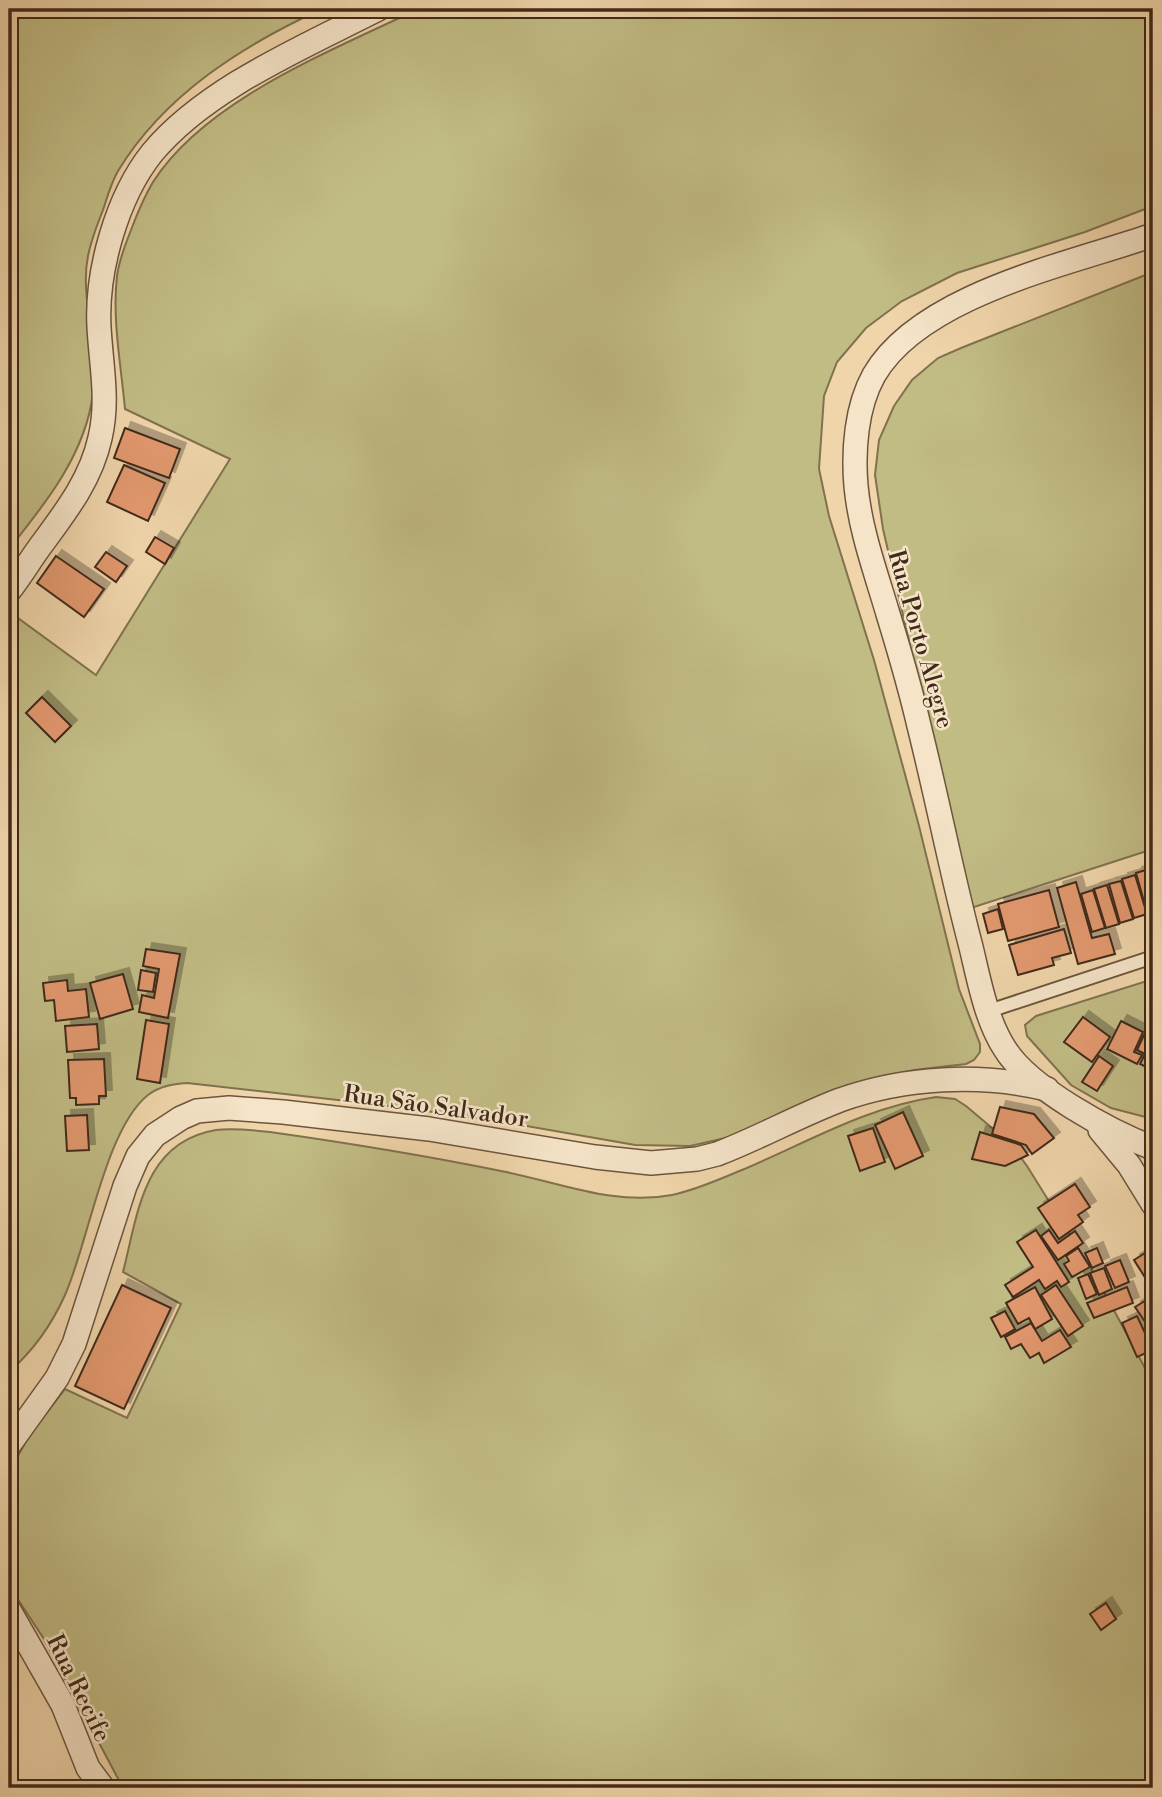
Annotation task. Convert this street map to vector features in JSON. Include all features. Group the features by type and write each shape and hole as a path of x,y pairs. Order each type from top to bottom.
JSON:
{"street":[{"path":"9,591 83,483 99,444 105,400 99,329 100,288 112,236 126,196 142,167 180,127 239,83 378,9"},
{"name":"Rua Porto Alegre","path":"1153,235 1019,278 966,300 900,343 873,377 859,418 855,465 860,513 920,731 959,900 989,1011 1002,1045 1015,1062 1047,1089 1128,1138 1153,1148"},
{"path":"967,1080 992,1066 1002,1045"},
{"name":"Rua São Salvador","path":"9,1445 57,1378 74,1344 125,1186 138,1156 161,1130 197,1111 229,1108 382,1122 595,1157 651,1163 676,1162 718,1154 856,1095 926,1081 1018,1083 1047,1089"},
{"path":"1083,1112 1117,1148 1153,1204"},
{"name":"Rua Recife","path":"9,1610 63,1704 89,1768 103,1788"}],"lane":[{"path":"989,1011 1153,957"}],"shaded area":[{"path":"9,9 322,9 263,39 208,75 158,119 118,171 94,233 86,267 94,375 89,415 73,457 62,476 9,549"},
{"path":"418,9 1153,9 1153,206 1085,232 957,273 902,301 866,328 837,362 824,396 819,469 829,516 874,660 959,989 980,1044 980,1052 974,1060 966,1064 914,1070 869,1080 730,1137 690,1146 635,1145 486,1119 187,1083 162,1088 148,1095 133,1111 120,1133 65,1295 41,1336 9,1372 9,616 11,613 96,675 230,459 125,409 116,325 117,276 127,241 153,182 176,152 237,102 310,60"},
{"path":"1153,272 1153,849 971,908 883,529 875,475 879,440 894,406 912,380 938,358"},
{"path":"1153,979 1153,1119 1111,1108 1071,1085 1027,1036 1025,1025 1036,1016"},
{"path":"936,1097 955,1099 1011,1144 1095,1275 1153,1383 1153,1788 123,1788 44,1639 9,1586 9,1472 29,1436 65,1389 127,1418 181,1304 123,1272 148,1184 158,1165 173,1149 192,1137 216,1130 256,1131 447,1161 588,1192 651,1198 699,1187 861,1117"}],"building":[{"path":"125,428 180,449 169,478 114,458"},
{"path":"124,465 165,483 148,521 107,502"},
{"path":"155,537 174,548 165,564 146,552"},
{"path":"106,552 127,566 116,582 95,567"},
{"path":"56,556 104,589 84,617 37,583"},
{"path":"42,697 71,726 55,742 26,713"},
{"path":"1149,869 1153,885 1153,910 1147,912 1136,873"},
{"path":"1135,875 1147,914 1134,918 1122,879"},
{"path":"1121,881 1133,919 1120,923 1109,884"},
{"path":"1076,882 1092,938 1109,934 1115,954 1078,964 1057,888"},
{"path":"1107,885 1119,924 1106,928 1094,889"},
{"path":"1049,890 1059,927 1008,941 998,904"},
{"path":"1093,890 1105,928 1092,932 1081,894"},
{"path":"998,909 1003,929 988,933 983,914"},
{"path":"1064,929 1071,953 1052,958 1054,965 1018,975 1009,945"},
{"path":"146,949 180,954 168,1018 139,1012 142,995 154,998 159,969 143,966"},
{"path":"141,970 156,973 153,992 138,990"},
{"path":"123,974 133,1009 100,1019 90,983"},
{"path":"67,980 68,991 86,989 89,1017 56,1021 54,1000 45,1001 43,983"},
{"path":"1083,1017 1110,1037 1092,1062 1064,1042"},
{"path":"146,1020 169,1024 160,1083 137,1079"},
{"path":"1121,1021 1143,1032 1134,1052 1142,1055 1137,1064 1107,1049"},
{"path":"97,1024 99,1049 67,1052 65,1026"},
{"path":"1144,1035 1153,1039 1153,1070 1140,1064 1145,1054 1137,1050"},
{"path":"1099,1056 1113,1066 1097,1091 1082,1082"},
{"path":"104,1059 106,1096 99,1096 99,1104 76,1105 76,1098 70,1098 68,1060"},
{"path":"1000,1107 1034,1114 1054,1138 1032,1154 1026,1145 992,1134"},
{"path":"903,1112 923,1156 895,1169 875,1125"},
{"path":"87,1115 89,1150 67,1151 65,1116"},
{"path":"873,1128 885,1162 860,1171 848,1136"},
{"path":"980,1132 1021,1145 1028,1155 1005,1166 972,1159"},
{"path":"1075,1184 1090,1207 1078,1215 1083,1222 1059,1239 1038,1208"},
{"path":"1036,1230 1069,1282 1061,1287 1057,1281 1045,1289 1039,1280 1013,1297 1005,1285 1033,1267 1017,1242"},
{"path":"1049,1230 1058,1243 1075,1231 1083,1243 1058,1260 1041,1236"},
{"path":"1078,1248 1090,1267 1072,1277 1064,1264 1069,1261 1066,1256"},
{"path":"1097,1248 1103,1263 1092,1268 1085,1253"},
{"path":"1153,1248 1153,1290 1134,1260"},
{"path":"1120,1260 1129,1282 1115,1288 1105,1266"},
{"path":"1104,1268 1112,1289 1099,1295 1090,1273"},
{"path":"1088,1274 1097,1294 1086,1299 1078,1278"},
{"path":"122,1285 171,1308 124,1409 75,1386"},
{"path":"1056,1285 1083,1326 1068,1336 1041,1295"},
{"path":"1035,1287 1052,1319 1035,1329 1029,1318 1018,1324 1006,1303"},
{"path":"1127,1287 1133,1303 1094,1318 1087,1303"},
{"path":"1153,1296 1153,1327 1150,1329 1135,1307"},
{"path":"1005,1311 1015,1329 1001,1337 991,1318"},
{"path":"1137,1316 1153,1350 1137,1357 1122,1323"},
{"path":"1031,1323 1042,1341 1060,1330 1071,1347 1044,1363 1039,1353 1030,1358 1021,1344 1011,1349 1005,1337"},
{"path":"1106,1603 1116,1619 1101,1630 1090,1614"}]}
